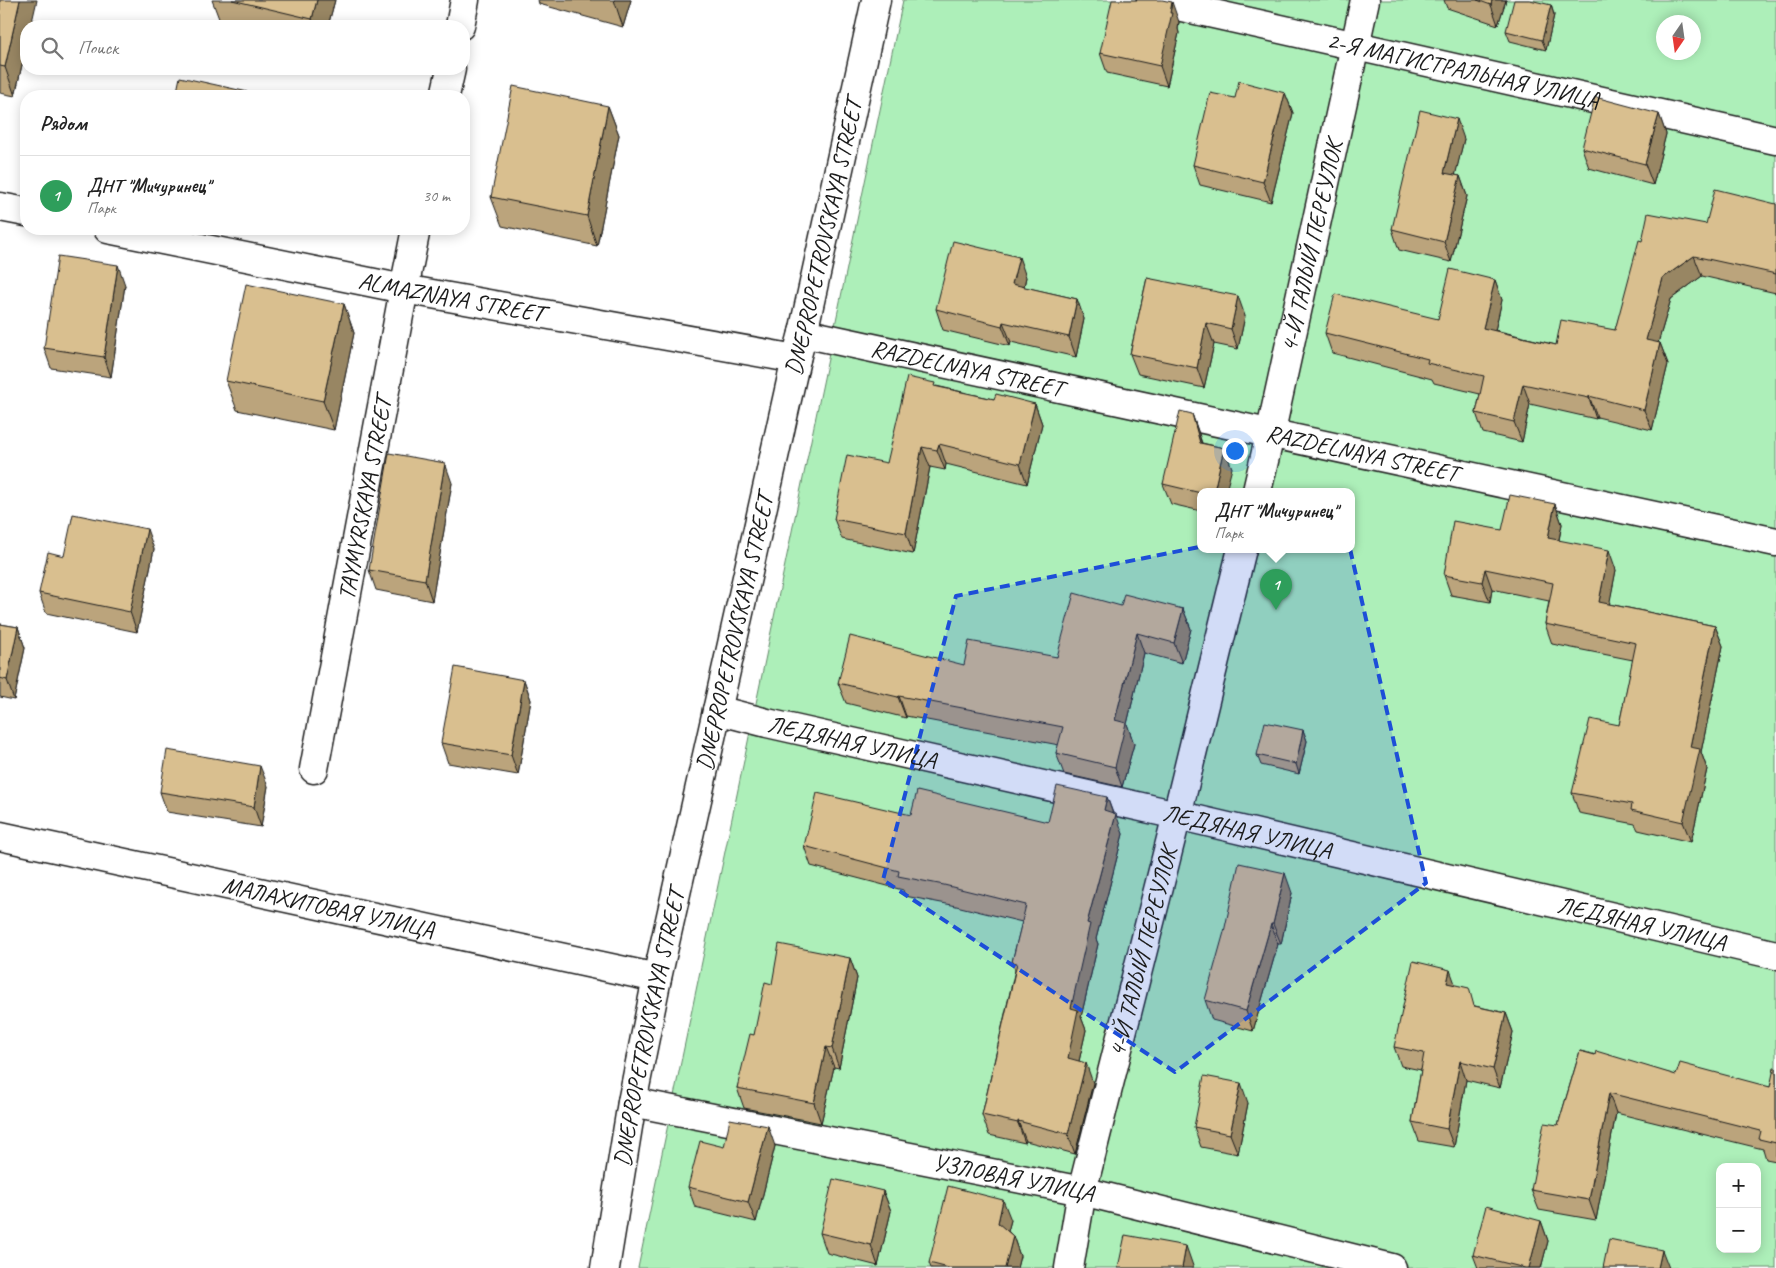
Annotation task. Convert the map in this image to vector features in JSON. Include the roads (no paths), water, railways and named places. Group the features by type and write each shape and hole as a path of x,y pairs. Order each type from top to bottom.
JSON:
{"street":[{"path":"461,20 465,0"},
{"name":"DNEPROPETROVSKAYA STREET","path":"605,1268 632,1102 657,978 803,333 876,0"},
{"name":"2-Я МАГИСТРАЛЬНАЯ УЛИЦА","path":"1151,0 1776,140"},
{"name":"4-Й ТАЛЫЙ ПЕРЕУЛОК","path":"1257,488 1365,0"},
{"path":"446,90 449,75"},
{"path":"0,207 20,211"},
{"name":"ALMAZNAYA STREET","path":"138,235 404,289 796,359"},
{"name":"TAYMYRSKAYA STREET","path":"314,769 415,235"},
{"name":"RAZDELNAYA STREET","path":"803,333 1270,435 1776,542"},
{"name":"4-Й ТАЛЫЙ ПЕРЕУЛОК","path":"1069,1268 1082,1191 1241,553"},
{"name":"ЛЕДЯНАЯ УЛИЦА","path":"717,710 1776,955"},
{"name":"МАЛАХИТОВАЯ УЛИЦА","path":"0,836 657,978"},
{"name":"УЗЛОВАЯ УЛИЦА","path":"632,1102 1082,1191 1392,1268"}],"place":[{"name":"ДНТ \"Мичуринец\"","path":"1276,610"}]}
